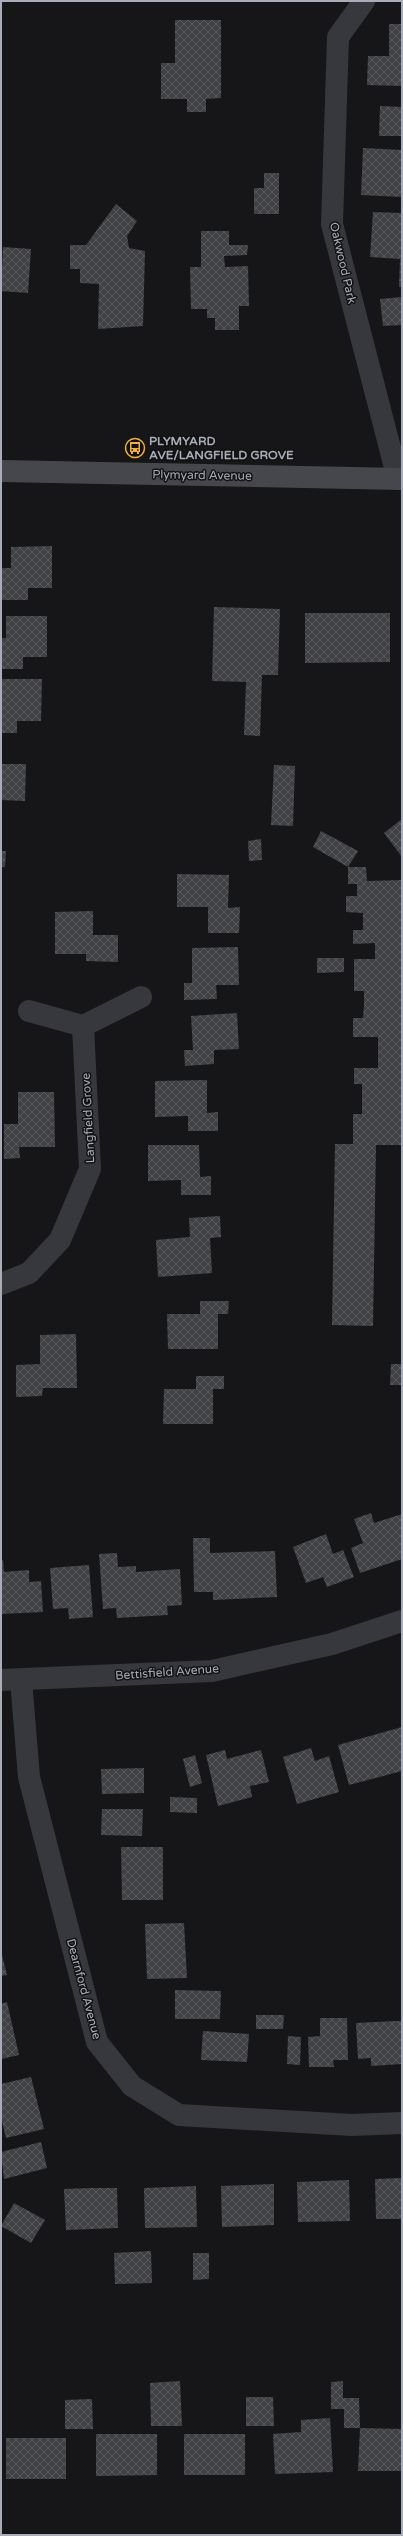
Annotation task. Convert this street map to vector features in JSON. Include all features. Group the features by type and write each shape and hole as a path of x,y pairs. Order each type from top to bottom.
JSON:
{"street":[{"name":"Oakwood Park","path":"364,1 338,37 332,224 400,479"},
{"name":"Plymyard Avenue","path":"1,471 400,479"},
{"path":"29,1011 83,1026 140,997"},
{"name":"Langfield Grove","path":"1,1284 29,1273 60,1240 90,1169 83,1026"},
{"name":"Bettisfield Avenue","path":"11,1680 212,1672 332,1644 402,1621"},
{"name":"Dearnford Avenue","path":"11,1680 29,1777 97,2042 132,2086 179,2115 352,2125 402,2123"}],"building":[{"path":"175,20 221,20 221,98 206,99 206,112 187,112 187,99 161,99 161,63 175,63"},
{"path":"389,24 402,24 402,86 367,85 368,56 389,56"},
{"path":"380,106 402,107 402,136 379,136"},
{"path":"363,148 402,150 402,197 361,195"},
{"path":"264,173 279,173 279,214 254,214 254,188 264,188"},
{"path":"116,204 137,221 127,236 129,248 145,251 143,326 98,329 99,284 80,283 80,269 70,269 70,245 86,245"},
{"path":"373,212 402,213 402,287 399,287 400,259 370,257"},
{"path":"201,231 229,231 229,245 248,245 247,255 224,256 225,267 248,266 249,306 239,306 239,330 215,330 215,318 207,318 207,309 191,309 190,267 201,267"},
{"path":"3,247 31,249 28,293 1,291"},
{"path":"402,297 402,325 383,326 380,299"},
{"path":"52,546 52,588 28,588 28,600 1,600 1,568 11,568 11,547"},
{"path":"214,607 280,609 278,675 262,675 260,736 244,735 246,682 212,681"},
{"path":"305,613 390,613 390,662 305,663"},
{"path":"6,616 47,616 47,657 23,657 23,669 1,669 1,638 6,638"},
{"path":"1,679 42,679 41,721 17,721 17,733 1,733"},
{"path":"1,764 26,764 25,801 1,800"},
{"path":"274,765 295,766 293,826 271,825"},
{"path":"402,819 402,857 384,833"},
{"path":"321,831 358,851 348,867 313,847"},
{"path":"261,839 262,860 249,861 248,841"},
{"path":"1,851 6,851 5,867 1,867"},
{"path":"348,867 366,867 367,881 402,880 402,1145 376,1145 373,1326 332,1325 335,1144 353,1144 353,1114 362,1114 362,1084 354,1084 354,1068 378,1068 378,1037 353,1037 353,1018 363,1018 364,1005 364,991 354,991 354,959 375,959 375,943 353,944 353,930 363,930 363,913 346,912 346,896 357,896 357,884 348,884"},
{"path":"177,874 229,875 228,908 240,907 239,933 208,933 208,907 177,907"},
{"path":"93,911 93,935 118,935 118,962 86,961 86,954 55,954 55,912"},
{"path":"238,947 239,985 216,985 217,999 184,1000 184,983 192,983 192,948"},
{"path":"317,958 344,958 344,972 317,973"},
{"path":"237,1013 239,1049 214,1050 214,1064 185,1066 184,1050 193,1050 191,1016"},
{"path":"207,1080 207,1113 218,1112 218,1131 188,1131 188,1116 155,1117 155,1081"},
{"path":"18,1092 54,1092 55,1147 19,1147 20,1158 4,1159 4,1124 18,1124"},
{"path":"148,1145 199,1145 200,1177 211,1176 211,1195 181,1195 181,1180 148,1181"},
{"path":"220,1216 221,1237 210,1238 212,1273 158,1277 156,1240 190,1237 189,1218"},
{"path":"200,1301 229,1301 228,1314 218,1314 218,1349 168,1349 167,1314 200,1314"},
{"path":"76,1334 77,1388 43,1388 42,1396 16,1397 16,1365 40,1364 40,1335"},
{"path":"391,1364 402,1364 402,1385 390,1385"},
{"path":"196,1376 224,1376 224,1389 213,1389 213,1424 163,1424 164,1389 196,1389"},
{"path":"371,1513 374,1523 402,1514 402,1559 360,1573 351,1548 363,1543 354,1519"},
{"path":"326,1534 333,1554 343,1550 354,1577 327,1587 323,1577 306,1583 293,1547"},
{"path":"193,1538 210,1538 210,1553 275,1551 277,1597 213,1600 213,1592 194,1592"},
{"path":"117,1553 118,1567 136,1566 136,1572 180,1569 182,1605 167,1606 168,1615 117,1618 116,1608 103,1609 99,1554"},
{"path":"1,1560 3,1560 4,1572 29,1570 29,1582 41,1581 43,1612 1,1614"},
{"path":"89,1565 93,1617 69,1619 68,1608 53,1609 50,1568"},
{"path":"402,1727 402,1771 349,1785 338,1745"},
{"path":"311,1748 315,1761 329,1756 339,1792 297,1804 283,1757"},
{"path":"225,1750 227,1759 261,1750 269,1782 250,1786 252,1797 218,1806 206,1755"},
{"path":"195,1755 202,1783 190,1787 183,1759"},
{"path":"144,1768 144,1793 102,1794 101,1769"},
{"path":"170,1797 197,1798 197,1813 170,1812"},
{"path":"102,1809 143,1809 142,1836 101,1835"},
{"path":"121,1847 163,1847 163,1900 122,1900"},
{"path":"184,1923 187,1978 147,1979 145,1924"},
{"path":"1,1951 7,1975 1,1976"},
{"path":"175,1990 221,1991 220,2019 175,2019"},
{"path":"7,2002 19,2055 1,2059 1,2004"},
{"path":"256,2015 284,2015 283,2029 256,2029"},
{"path":"320,2018 347,2018 348,2060 333,2060 334,2067 309,2067 308,2037 320,2036"},
{"path":"402,2021 402,2064 371,2066 371,2058 358,2059 356,2023"},
{"path":"203,2031 249,2034 247,2062 201,2060"},
{"path":"288,2036 301,2037 300,2065 287,2064"},
{"path":"31,2077 44,2129 6,2138 1,2117 1,2084"},
{"path":"41,2142 47,2168 4,2179 1,2152"},
{"path":"402,2178 402,2219 376,2219 375,2179"},
{"path":"349,2180 350,2221 298,2222 297,2182"},
{"path":"274,2184 274,2225 222,2227 221,2186"},
{"path":"196,2186 197,2227 145,2228 144,2188"},
{"path":"117,2188 118,2228 66,2230 64,2189"},
{"path":"14,2203 45,2220 31,2243 1,2226"},
{"path":"151,2251 152,2283 115,2284 114,2253"},
{"path":"193,2253 209,2253 209,2279 193,2280"},
{"path":"180,2381 182,2426 151,2426 150,2383"},
{"path":"343,2381 343,2398 359,2398 360,2428 344,2428 344,2409 331,2409 331,2382"},
{"path":"246,2397 273,2397 274,2426 246,2426"},
{"path":"92,2399 93,2429 65,2429 65,2400"},
{"path":"330,2418 333,2472 275,2474 273,2434 301,2432 301,2420"},
{"path":"360,2428 402,2429 402,2471 358,2471"},
{"path":"96,2434 157,2434 157,2475 96,2476"},
{"path":"184,2434 245,2434 245,2475 184,2475"},
{"path":"6,2438 66,2438 66,2479 6,2479"}],"place":[{"name":"PLYMYARD AVE/LANGFIELD GROVE","path":"135,448"}]}
